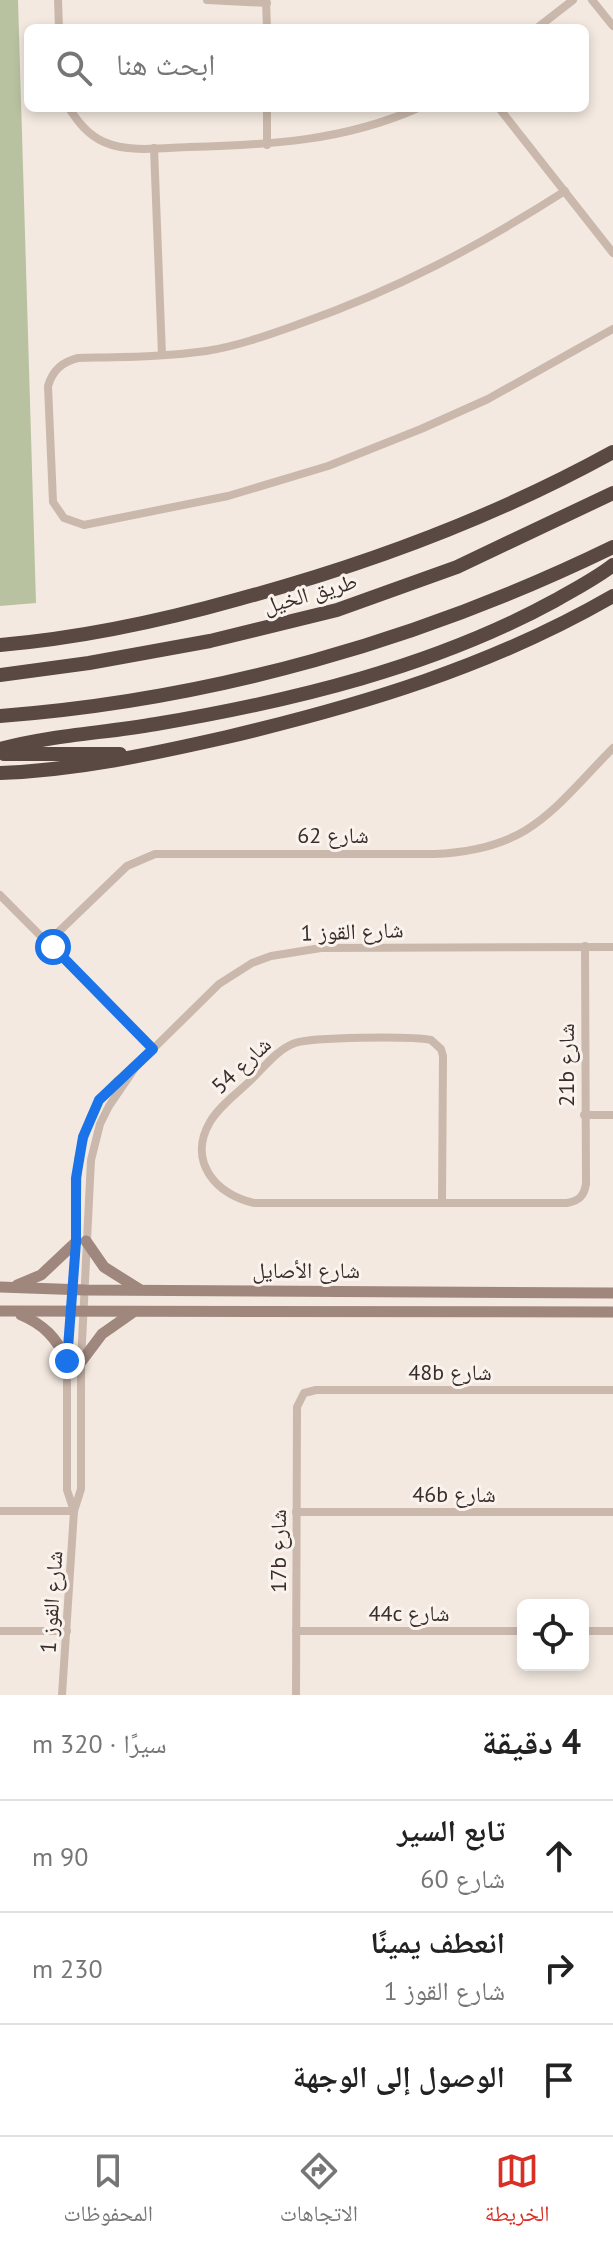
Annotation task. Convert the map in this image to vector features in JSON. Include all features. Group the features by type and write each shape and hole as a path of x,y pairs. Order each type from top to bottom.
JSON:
{"highway":[{"path":"0,645 129,627 317,577 458,527 534,493 613,452"},
{"name":"طريق الخيل","path":"0,675 196,644 337,610 457,567 613,493"},
{"path":"0,716 153,696 328,657 474,609 613,547"},
{"path":"0,751 34,741 180,720 332,685 462,644 538,609 613,565"},
{"path":"0,773 71,768 146,755 314,716 444,676 533,639 613,596"},
{"path":"0,751 146,755"}],"main road":[{"path":"2,1287 41,1275 81,1241 104,1267 143,1291"},
{"name":"شارع الأصايل","path":"2,1287 143,1291 613,1293"},
{"path":"6,1311 44,1328 57,1341 67,1361"},
{"name":"شارع الأصايل","path":"6,1311 613,1312"},
{"path":"81,1362 102,1334 134,1312"}],"street":[{"path":"58,0 59,24"},
{"path":"207,0 266,2 267,24"},
{"path":"542,24 573,0"},
{"path":"592,0 613,26"},
{"path":"72,112 78,122 103,141 118,146 154,148 267,145 345,134 408,112"},
{"path":"267,112 267,145"},
{"path":"502,112 613,253"},
{"path":"154,148 162,355"},
{"path":"565,191 478,245 379,294 251,341 207,351 78,358 62,364 55,370 48,386 51,491 57,511 73,523 94,523 228,496 317,469 488,399 613,329"},
{"name":"شارع 62","path":"48,942 127,866 155,854 434,854 471,852 500,844 539,822 613,748"},
{"path":"0,895 153,1049"},
{"name":"21b شارع","path":"585,946 586,1184"},
{"name":"شارع القوز 1","path":"62,1695 74,1511 81,1489 81,1362 85,1290 76,1178 83,1137 99,1100 219,984 252,963 271,956 321,948 613,947"},
{"name":"شارع 54","path":"442,1203 443,1056 441,1049 431,1040 297,1042 278,1053 234,1096 211,1120 204,1133 202,1163 217,1185 238,1200 254,1203 442,1203 567,1203 581,1198 586,1184"},
{"path":"584,1115 613,1115"},
{"name":"شارع القوز 1","path":"74,1511 67,1490 67,1361 71,1290 81,1241"},
{"name":"48b شارع","path":"297,1407 304,1393 316,1390 613,1390"},
{"name":"17b شارع","path":"296,1695 297,1407"},
{"path":"0,1511 74,1511"},
{"name":"46b شارع","path":"296,1512 613,1512"},
{"path":"0,1631 67,1631"},
{"name":"44c شارع","path":"296,1631 517,1631"},
{"path":"589,1631 613,1631"}],"green space":[{"path":"0,0 18,0 36,603 0,606"}],"route":[{"path":"53,947 153,1049 99,1100 83,1137 76,1178 76,1242 67,1361"}]}
